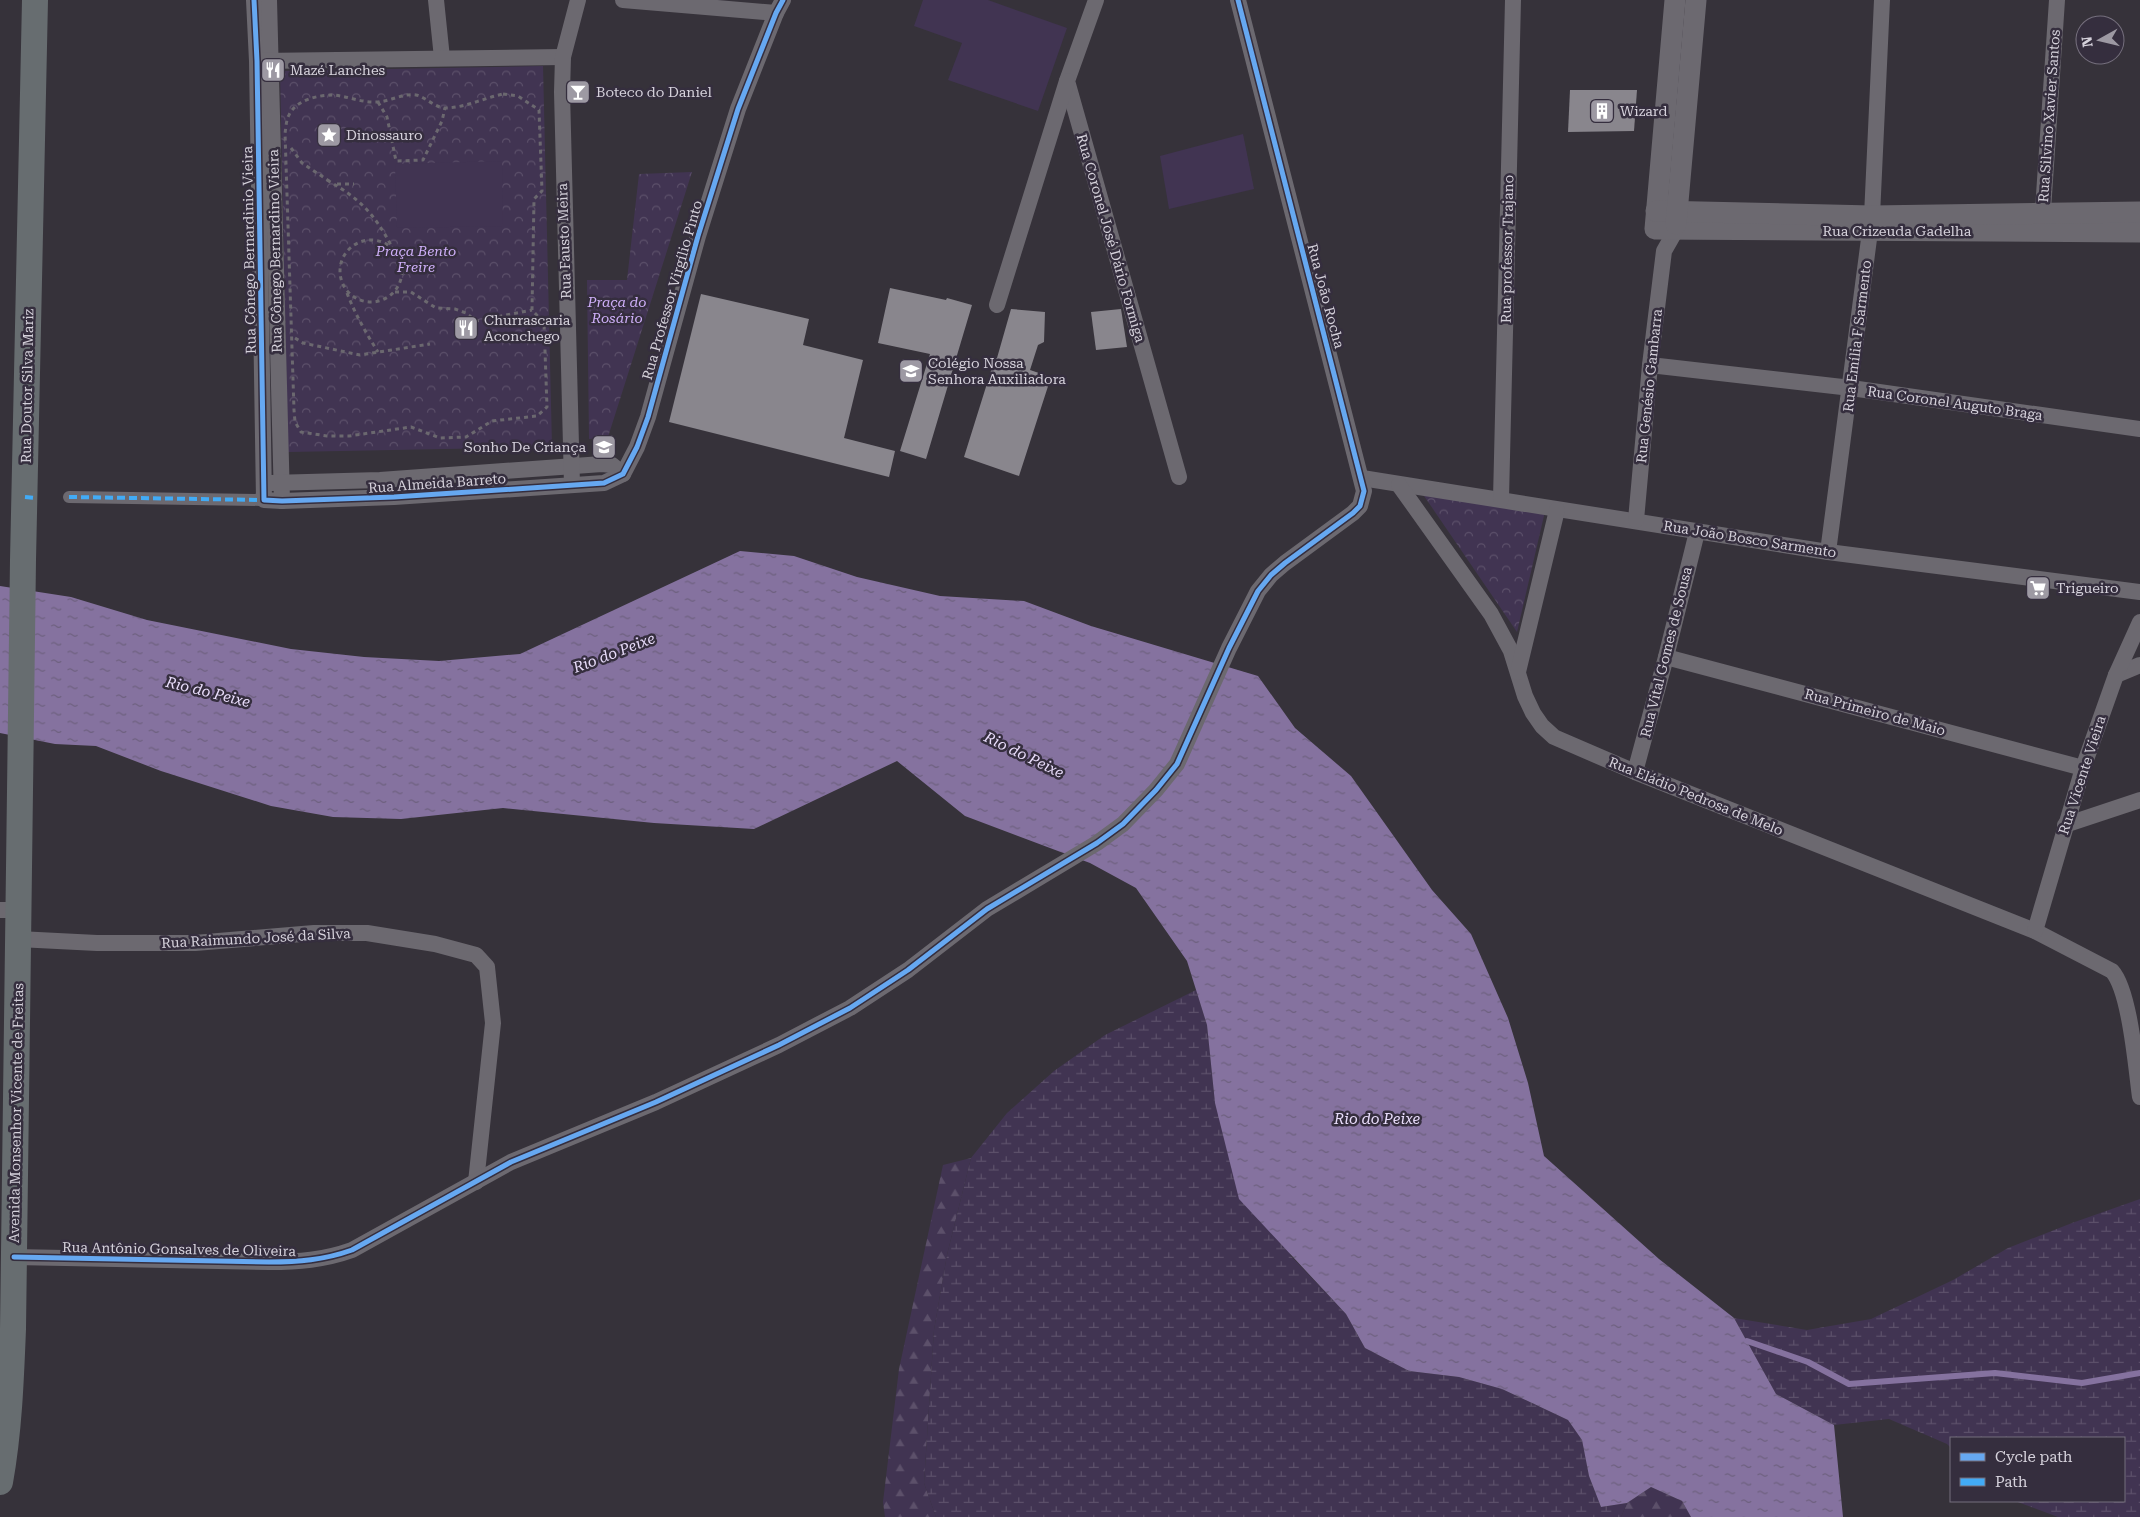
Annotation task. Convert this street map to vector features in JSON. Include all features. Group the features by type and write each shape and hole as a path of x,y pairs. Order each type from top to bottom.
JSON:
{"main road":[{"name":"Rua Doutor Silva Mariz","path":"20,772 23,560 30,497 35,0"},
{"name":"Avenida Monsenhor Vicente de Freitas","path":"1,1466 11,1386 9,1242 18,939 9,910 20,772"}],"street":[{"name":"Rua Cônego Bernardinio Vieira","path":"254,0 264,61 264,500"},
{"name":"Rua Cônego Bernardino Vieira","path":"269,0 264,61 282,501"},
{"path":"436,0 442,58"},
{"name":"Rua Fausto Meira","path":"572,485 562,136 563,57 578,0"},
{"path":"623,0 779,7"},
{"path":"997,304 1067,81 1096,0"},
{"name":"Rua João Rocha","path":"1238,0 1364,491 1360,506 1285,563"},
{"name":"Rua professor Trajano","path":"1501,499 1513,0"},
{"name":"Rua Genésio Gambarra","path":"1636,520 1650,365 1664,251 1675,0"},
{"name":"Rua Genésio Gambarra","path":"1666,220 1696,0"},
{"name":"Rua Emília F Sarmento","path":"1828,552 1871,224 1882,0"},
{"name":"Rua Silvino Xavier Santos","path":"2042,223 2057,0"},
{"name":"Rua Professor Virgílio Pinto","path":"616,474 632,459 648,418 698,236 738,109 779,7"},
{"path":"264,61 563,57"},
{"name":"Rua Coronel José Dário Formiga","path":"1067,81 1179,477"},
{"name":"Rua Crizeuda Gadelha","path":"2042,223 2140,212"},
{"name":"Rua Crizeuda Gadelha","path":"1666,220 1871,224 2042,223 2140,232"},
{"name":"Rua Coronel Auguto Braga","path":"1650,365 1851,388 2140,429"},
{"name":"Rua Almeida Barreto","path":"264,483 281,484 602,464 616,474"},
{"name":"Rua Almeida Barreto","path":"264,500 394,498 572,485 616,474"},
{"name":"Rua João Bosco Sarmento","path":"1362,478 1828,552 2140,592"},
{"name":"Rua Eládio Pedrosa de Melo","path":"1399,485 1491,614 1511,650 1525,696 1533,713 1542,726 1554,737 1635,772 2034,931 2112,971 2118,978 2122,988 2136,1042"},
{"path":"69,497 264,500"},
{"path":"1518,672 1557,510"},
{"name":"Rua Vital Gomes de Sousa","path":"1635,772 1697,532"},
{"name":"Rua Antônio Gonsalves de Oliveira","path":"9,1242 188,1262 306,1261 333,1256 367,1243 511,1162 656,1102 770,1049 850,1008 908,970 988,909 1097,843 1123,824 1156,790 1177,764 1242,620 1258,591 1271,575 1285,563"},
{"name":"Rua Vicente Vieira","path":"2034,931 2083,768 2116,675 2140,622"},
{"name":"Rua Primeiro de Maio","path":"1666,657 2083,768"},
{"path":"2116,675 2140,666"},
{"path":"2065,825 2140,800"},
{"name":"Rua Raimundo José da Silva","path":"18,939 97,943 195,943 314,933 366,933 435,944 476,955 487,967 493,1023 476,1182"},
{"path":"2136,1042 2140,1097"}],"path":[{"path":"503,94 518,96 540,110 542,191 534,199 532,310 544,323 544,367 547,407 537,416 492,421 466,437 440,438 411,427 348,436 327,436 301,432 295,422 286,141 289,114 298,104 311,98 334,95 360,102 378,102 416,95 445,108 466,105 486,97 503,94"},
{"path":"378,102 387,117 396,161 423,160 442,121 445,108"},
{"path":"286,141 302,163 358,199 378,222 392,248"},
{"path":"327,180 338,184 354,184"},
{"path":"346,290 360,301 371,303 382,301 395,292 401,282 403,272 399,256 384,242 374,240 357,243 348,250 342,259 340,269 341,280 359,322 369,334 378,352"},
{"path":"395,292 411,292 436,308 455,309 466,313 476,321 532,310"},
{"path":"292,337 303,343 360,356 430,344"}],"green space":[{"path":"923,0 988,0 1067,28 1038,111 948,80 962,43 914,26"},
{"name":"Praça Bento Freire","path":"543,66 552,447 288,452 280,71"},
{"path":"1243,134 1254,189 1169,209 1160,156"},
{"path":"502,161 503,226 397,228 395,164"},
{"name":"Praça do Rosário","path":"692,172 608,437 589,439 587,280 627,280 639,174"},
{"path":"1420,490 1546,507 1517,632"},
{"path":"1196,990 1207,1025 1215,1103 1291,1256 1346,1314 1365,1348 1409,1371 1459,1377 1502,1389 1568,1420 1582,1440 1589,1476 1601,1507 1627,1503 1621,1517 936,1517 924,1483 934,1330 947,1255 971,1158 1007,1113 1054,1071 1105,1035"},
{"path":"971,1158 947,1255 934,1330 924,1483 936,1517 885,1517 883,1502 899,1369 943,1165"},
{"path":"2140,1199 2140,1517 2058,1517 2018,1502 2125,1502 2125,1437 1950,1437 1950,1447 1889,1419 1834,1425 1776,1394 1734,1318 1807,1330 1871,1319 1953,1280 2008,1248"},
{"path":"1651,1487 1682,1501 1691,1517 1621,1517 1627,1503"}],"water":[{"name":"Rio do Peixe","path":"740,551 794,556 857,577 940,596 1024,601 1091,626 1258,676 1295,728 1351,776 1432,890 1471,934 1508,1018 1528,1083 1544,1156 1659,1259 1734,1318 1776,1394 1834,1425 1843,1517 1691,1517 1682,1501 1651,1487 1627,1503 1601,1507 1589,1476 1582,1440 1568,1420 1502,1389 1459,1377 1409,1371 1365,1348 1346,1314 1239,1199 1215,1103 1207,1025 1187,961 1136,888 1090,863 965,816 897,761 754,829 654,823 503,808 401,819 333,817 271,806 161,771 96,746 55,744 0,733 0,586 71,597 147,620 291,649 364,657 439,661 520,654"}],"building":[{"name":"Wizard","path":"1570,90 1637,90 1634,131 1568,132"},
{"path":"890,288 946,300 947,298 972,305 926,459 900,451 930,354 878,343"},
{"path":"701,294 809,319 803,345 863,360 844,438 895,451 889,477 669,422"},
{"path":"1011,309 1045,312 1044,342 1038,345 1030,370 1051,377 1019,476 964,457"},
{"path":"1121,309 1127,347 1096,350 1091,312"}],"waterway":[{"path":"1747,1341 1808,1362 1849,1384 1995,1373 2082,1383 2140,1373"}],"marked path":[{"path":"25,497 36,498"},
{"path":"69,497 264,500"}],"cycle path":[{"path":"254,0 257,61 264,500 282,501 394,497 604,483 623,474 637,447 648,417 698,236 738,109 776,13 783,0"},
{"path":"14,1257 280,1262 321,1258 352,1250 511,1162 656,1102 779,1045 850,1008 908,970 987,909 1097,843 1123,824 1156,790 1177,764 1229,648 1258,591 1271,575 1285,563 1353,513 1360,506 1364,491 1238,0"}],"place":[{"name":"Mazé Lanches","path":"273,70"},
{"name":"Boteco do Daniel","path":"578,92"},
{"name":"Wizard","path":"1602,111"},
{"name":"Dinossauro","path":"329,135"},
{"name":"Churrascaria Aconchego","path":"466,328"},
{"name":"Colégio Nossa Senhora Auxiliadora","path":"911,371"},
{"name":"Sonho De Criança","path":"604,447"},
{"name":"Trigueiro","path":"2038,588"}]}
